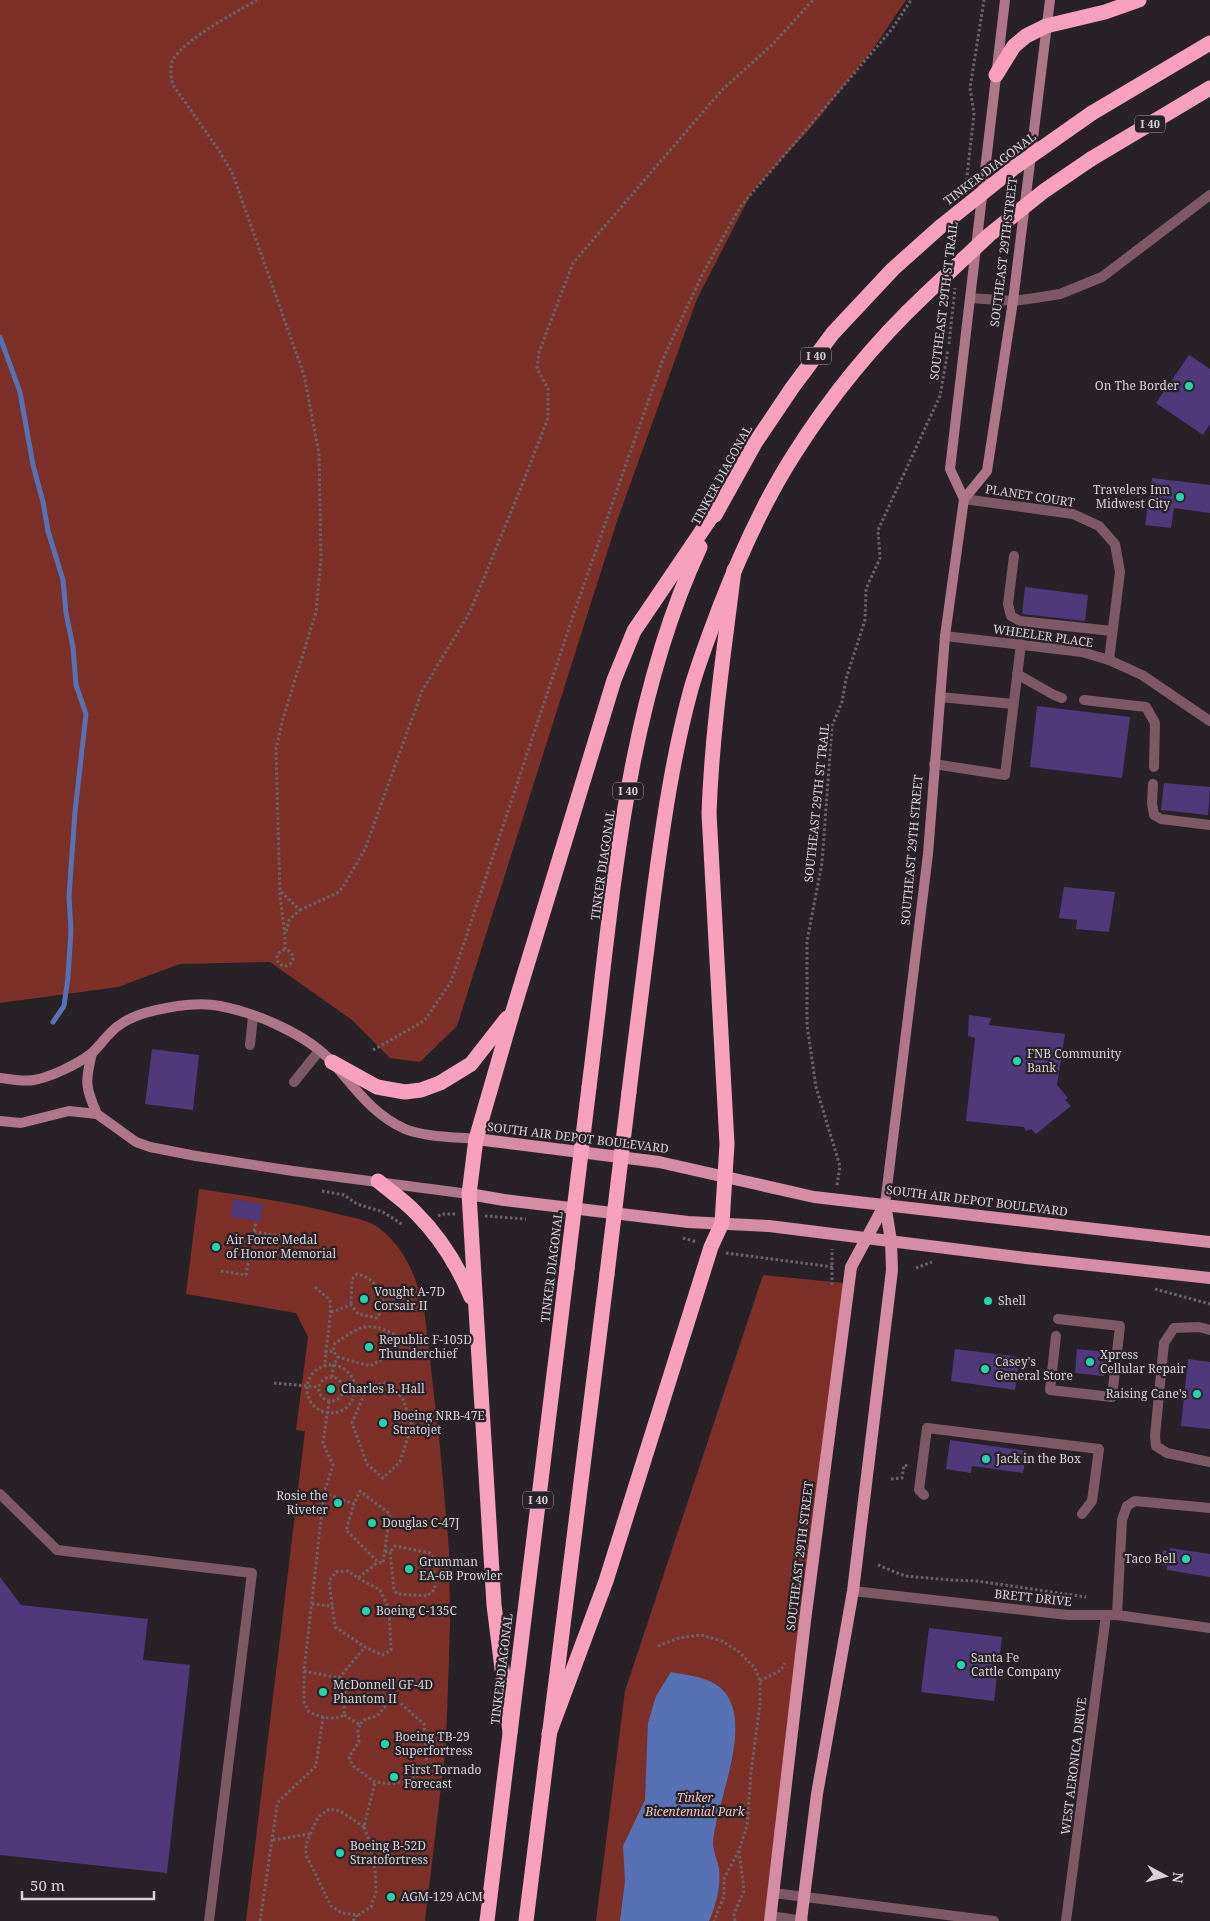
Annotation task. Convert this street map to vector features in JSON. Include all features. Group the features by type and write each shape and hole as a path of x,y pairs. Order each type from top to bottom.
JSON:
{"highway":[{"path":"996,75 1014,46 1026,36 1046,26 1105,12 1139,0"},
{"name":"TINKER DIAGONAL","path":"487,1921 623,818 648,697 670,622 694,558 718,507 755,443 781,404 833,334 893,269 940,227 1014,167 1092,113 1210,43"},
{"name":"I 40","path":"526,1921 663,827 675,755 691,688 709,635 734,570 764,507 792,457 823,412 896,323 989,235 1044,191 1091,159 1210,88"},
{"path":"510,1732 494,1605 476,1311 470,1194 476,1140 513,1011 614,680 634,631 718,507"},
{"path":"549,1734 606,1581 711,1247 722,1223 727,1144 709,813 710,771 715,720 734,570"},
{"path":"332,1062 377,1088 405,1092 421,1090 440,1083 471,1064 513,1011"},
{"path":"378,1181 416,1213 443,1246 461,1272 476,1311"}],"main road":[{"path":"964,499 950,469 1005,0"},
{"name":"SOUTHEAST 29TH STREET","path":"802,1921 817,1794 853,1591 892,1270 891,1241 886,1204 928,854 945,636 964,499 987,471 1012,301 1050,0"},
{"name":"SOUTH AIR DEPOT BOULEVARD","path":"0,1078 32,1081 60,1072 92,1053 121,1023 152,1011 185,1006 219,1006 253,1016 283,1028 319,1051 332,1062 365,1101 393,1123 407,1130 659,1162 783,1191 835,1199 1210,1242"},
{"path":"92,1053 86,1080 88,1093 97,1114"},
{"path":"0,1121 21,1123 69,1111 97,1114 136,1142 150,1147 293,1171 378,1181 504,1200 679,1220 769,1226 1026,1258 1210,1278"},
{"name":"SOUTHEAST 29TH STREET","path":"771,1918 805,1621 851,1267 886,1204"}],"street":[{"path":"970,298 1012,301 1060,294 1102,277 1210,195"},
{"name":"PLANET COURT","path":"964,499 1073,514 1099,526 1115,544 1120,572 1109,660"},
{"path":"1014,556 1008,604 1011,616 1020,620 1112,631"},
{"name":"WHEELER PLACE","path":"945,636 1082,652 1109,660 1142,674 1210,721"},
{"path":"934,764 1005,775 1021,644"},
{"path":"1017,674 1062,698"},
{"path":"940,697 1013,704"},
{"path":"1084,700 1146,707 1155,724 1154,767"},
{"path":"1153,784 1152,803 1154,815 1161,819 1210,825"},
{"path":"250,1044 253,1016"},
{"path":"294,1082 319,1051"},
{"path":"1056,1336 1050,1390 1112,1397 1120,1326 1058,1318"},
{"path":"1210,1330 1199,1327 1174,1328 1164,1343 1155,1436 1156,1446 1167,1452 1210,1462"},
{"path":"924,1495 919,1490 927,1428 1099,1450 1092,1501 1082,1514"},
{"path":"0,1494 57,1550 252,1573 209,1921"},
{"path":"1117,1615 1122,1520 1127,1506 1135,1500 1210,1508"},
{"name":"BRETT DRIVE","path":"853,1591 1068,1615 1117,1615 1210,1628"},
{"name":"WEST AERONICA DRIVE","path":"1066,1921 1106,1615"},
{"path":"774,1893 994,1921"},
{"path":"771,1918 802,1921"}],"path":[{"path":"257,0 190,42 174,59 171,76 172,85 218,149 232,172 304,375 319,453 321,559 316,612 282,722 276,749 280,891 285,950"},
{"path":"285,936 290,920 300,910 337,893 343,888 365,849 422,691 470,612 548,418 548,389 537,368 539,352 573,263 722,90 773,44 814,0"},
{"path":"373,1050 424,1021 451,982 575,610 663,360 702,275 740,207 892,29 911,0"},
{"path":"965,194 974,114 970,88 984,0"},
{"name":"SOUTHEAST 29TH ST TRAIL","path":"835,1199 840,1166 816,1087 807,1026 807,941 822,863 832,726 842,702 846,679 865,620 866,589 880,558 878,530 940,396 948,352 956,283"},
{"path":"280,891 300,910"},
{"path":"285,950 291,953 293,958 291,963 285,966 278,963 277,958 279,953 285,950"},
{"path":"221,1271 246,1275 256,1221"},
{"path":"254,1232 282,1236"},
{"path":"832,1234 832,1267"},
{"path":"357,1274 365,1276 380,1289 384,1306 376,1318 358,1314 352,1305 352,1279 357,1274"},
{"path":"315,1286 330,1300 331,1312 325,1352 325,1366"},
{"path":"331,1312 352,1305"},
{"path":"362,1326 379,1327 394,1334 395,1352 370,1366 338,1357 334,1351 335,1343 362,1326"},
{"path":"325,1352 334,1351"},
{"path":"332,1377 332,1366 338,1357"},
{"path":"325,1366 332,1366 342,1368 350,1375 355,1387 355,1393 348,1406 342,1410 328,1413 314,1406 310,1399 308,1386 312,1376 318,1370 325,1366"},
{"path":"332,1377 341,1382 343,1391 337,1400 329,1401 322,1398 318,1387 322,1380 332,1377"},
{"path":"274,1382 318,1387"},
{"path":"343,1391 364,1395 383,1382 402,1397 412,1424 400,1462 383,1478 367,1464 352,1422 364,1395"},
{"path":"329,1401 323,1443 333,1465 324,1493 304,1671 304,1702 309,1712 323,1717 336,1719 344,1715"},
{"path":"358,1578 378,1562 383,1563 390,1514 360,1492 346,1530 378,1562"},
{"path":"324,1493 354,1504"},
{"path":"394,1546 430,1553 433,1558 434,1589 427,1596 397,1594 394,1589 390,1552 394,1546"},
{"path":"385,1551 390,1552"},
{"path":"878,1565 905,1576 994,1583 1086,1597"},
{"path":"348,1571 358,1578 380,1590 389,1609 391,1650 382,1655 335,1627 330,1581 336,1572 348,1571"},
{"path":"312,1604 332,1606"},
{"path":"658,1646 679,1638 700,1635 722,1641 740,1652 755,1668 760,1681 760,1704 751,1772 747,1826 740,1850 724,1879 724,1896 714,1921"},
{"path":"339,1678 365,1646"},
{"path":"304,1671 339,1678"},
{"path":"339,1678 346,1691 344,1715"},
{"path":"389,1702 399,1702 424,1724 426,1764 416,1777 392,1784 375,1782 353,1766 349,1757 359,1742 358,1731 360,1725 363,1720 377,1716 389,1702"},
{"path":"344,1715 360,1725"},
{"path":"260,1921 279,1801 316,1766 323,1717"},
{"path":"353,1921 358,1915 371,1907 376,1892 375,1869 369,1840 364,1827 375,1782"},
{"path":"358,1915 342,1913 331,1906 306,1855 306,1844 318,1817 329,1809 340,1811 364,1827"},
{"path":"273,1840 310,1834"},
{"path":"734,1921 734,1914 744,1892 740,1850"}],"green space":[{"path":"0,0 906,0 873,49 813,125 752,192 697,299 617,521 457,1026 420,1062 390,1058 352,1020 270,962 180,964 118,987 0,1003"},
{"path":"199,1189 303,1206 368,1222 384,1232 399,1248 410,1266 421,1297 424,1308 440,1447 449,1550 450,1625 446,1745 425,1921 246,1921 305,1431 296,1430 308,1337 296,1313 186,1294"},
{"name":"Tinker Bicentennial Park","path":"763,1275 844,1283 764,1921 596,1921 625,1691"}],"water":[{"path":"671,1672 699,1677 715,1684 728,1697 734,1715 735,1736 732,1759 713,1843 719,1869 717,1896 709,1921 620,1921 625,1881 623,1846 645,1800 648,1723 656,1696"}],"building":[{"name":"On The Border","path":"1189,355 1210,369 1210,424 1203,435 1156,403"},
{"name":"Travelers Inn Midwest City","path":"1152,478 1210,485 1210,513 1174,508 1171,528 1145,525"},
{"path":"1025,587 1088,595 1085,621 1022,614"},
{"path":"1037,706 1130,717 1122,778 1030,767"},
{"path":"1164,783 1210,787 1208,815 1161,810"},
{"path":"1064,887 1115,892 1109,932 1076,929 1077,920 1059,918"},
{"name":"FNB Community Bank","path":"969,1015 991,1018 989,1025 1065,1034 1057,1085 1068,1098 1065,1100 1071,1106 1036,1134 1031,1129 1026,1131 1024,1127 966,1121 975,1038 968,1036"},
{"path":"152,1049 199,1055 193,1110 145,1104"},
{"path":"233,1199 263,1204 260,1222 231,1217"},
{"name":"Casey's General Store","path":"955,1349 1020,1357 1015,1390 951,1381"},
{"name":"Xpress Cellular Repair","path":"1077,1349 1106,1352 1104,1376 1075,1373"},
{"name":"Raising Cane's","path":"1188,1359 1210,1362 1210,1429 1181,1426"},
{"name":"Jack in the Box","path":"950,1440 1027,1451 1023,1473 972,1466 971,1473 946,1469"},
{"name":"Taco Bell","path":"1170,1548 1210,1554 1210,1577 1167,1570 1167,1566 1161,1565 1163,1550 1169,1552"},
{"path":"0,1577 21,1605 148,1619 143,1660 190,1665 167,1873 0,1855"},
{"name":"Santa Fe Cattle Company","path":"929,1628 1002,1637 994,1701 921,1692"}],"waterway":[{"path":"0,337 20,392 33,465 43,502 48,531 63,580 66,613 73,647 76,685 86,714 75,812 69,896 71,930 68,977 64,1006 53,1022"}],"place":[{"name":"On The Border","path":"1189,386"},
{"name":"Travelers Inn Midwest City","path":"1180,497"},
{"name":"FNB Community Bank","path":"1017,1061"},
{"name":"Air Force Medal of Honor Memorial","path":"216,1247"},
{"name":"Vought A-7D Corsair II","path":"364,1299"},
{"name":"Shell","path":"988,1301"},
{"name":"Republic F-105D Thunderchief","path":"369,1347"},
{"name":"Xpress Cellular Repair","path":"1090,1362"},
{"name":"Casey's General Store","path":"985,1369"},
{"name":"Charles B. Hall","path":"331,1389"},
{"name":"Raising Cane's","path":"1197,1394"},
{"name":"Boeing NRB-47E Stratojet","path":"383,1423"},
{"name":"Jack in the Box","path":"986,1459"},
{"name":"Rosie the Riveter","path":"338,1503"},
{"name":"Douglas C-47J","path":"372,1523"},
{"name":"Taco Bell","path":"1186,1559"},
{"name":"Grumman EA-6B Prowler","path":"409,1569"},
{"name":"Boeing C-135C","path":"366,1611"},
{"name":"Santa Fe Cattle Company","path":"961,1665"},
{"name":"McDonnell GF-4D Phantom II","path":"323,1692"},
{"name":"Boeing TB-29 Superfortress","path":"385,1744"},
{"name":"First Tornado Forecast","path":"394,1777"},
{"name":"Boeing B-52D Stratofortress","path":"340,1853"},
{"name":"AGM-129 ACM","path":"391,1897"}]}
